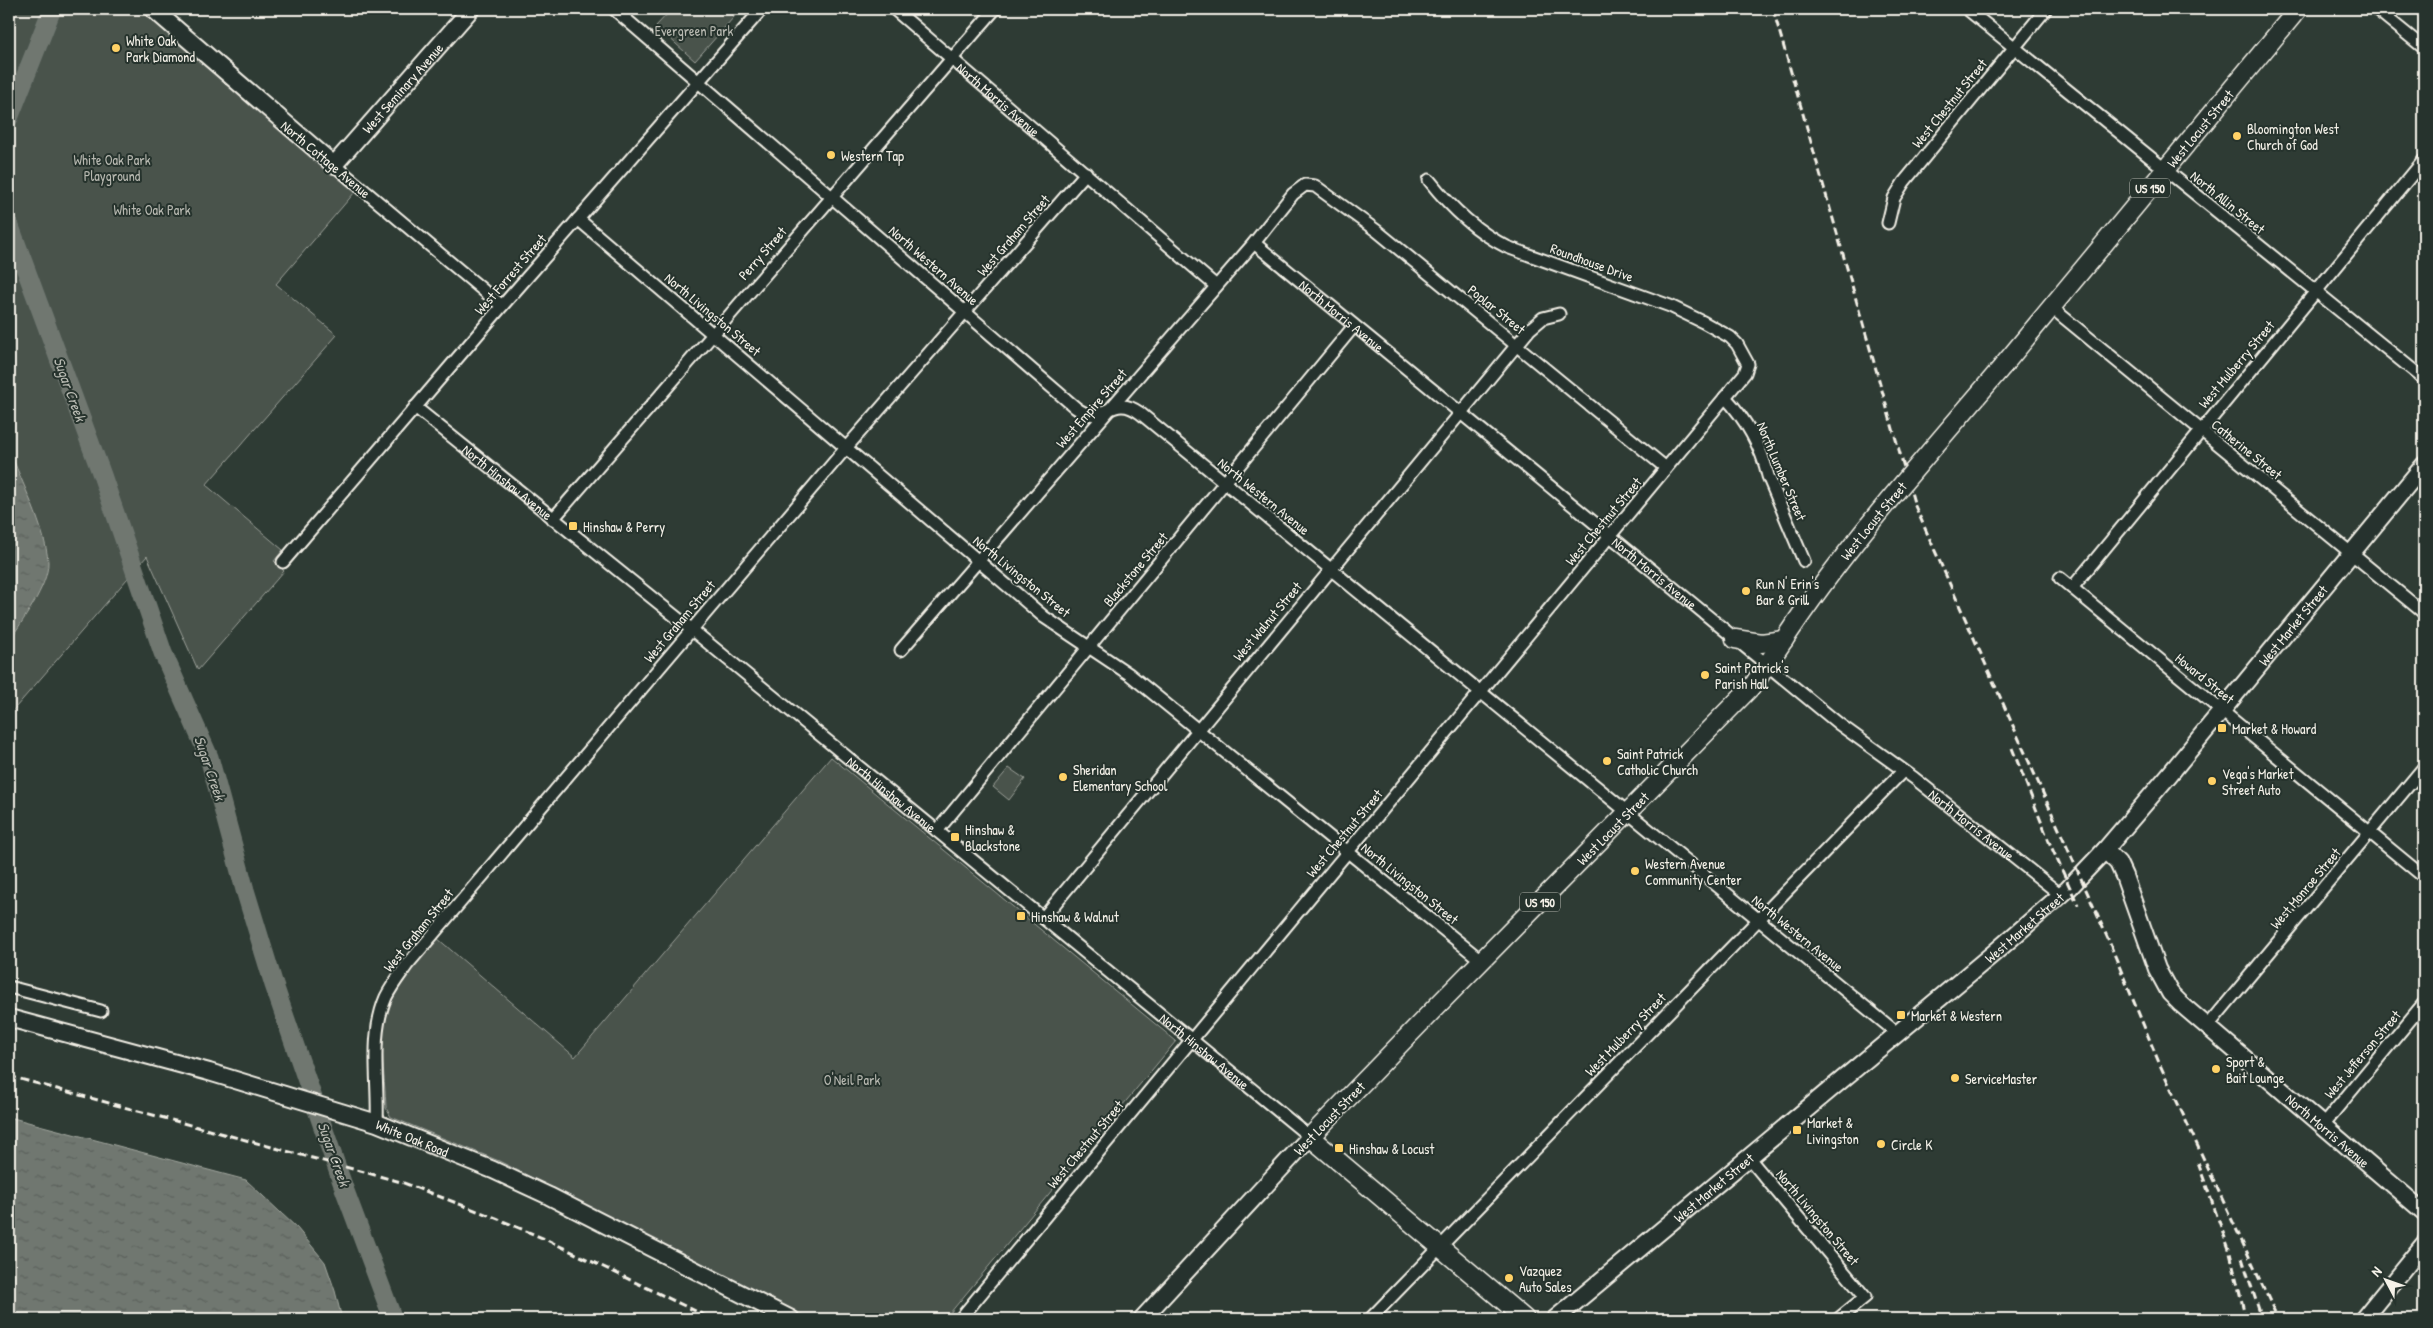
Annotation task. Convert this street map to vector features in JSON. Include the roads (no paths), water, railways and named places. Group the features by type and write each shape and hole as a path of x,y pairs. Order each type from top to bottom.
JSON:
{"main road":[{"name":"West Locust Street","path":"1310,1137 1754,684 1817,591 1878,515 2002,368 2298,9"},
{"path":"1735,639 1761,643 1784,640"},
{"name":"North Hinshaw Avenue","path":"1310,1137 1526,1319"}],"street":[{"name":"North Cottage Avenue","path":"153,9 502,306"},
{"name":"West Seminary Avenue","path":"334,165 471,9"},
{"name":"North Western Avenue","path":"614,9 1084,414 1093,415 1120,405 1130,406 1897,1033"},
{"name":"West Forrest Street","path":"283,562 502,306 762,9"},
{"name":"North Morris Avenue","path":"894,9 1216,286"},
{"name":"Perry Street","path":"553,519 712,333 995,9"},
{"name":"North Allin Street","path":"1967,9 2424,379"},
{"name":"West Chestnut Street","path":"1888,223 1894,198 1904,182 2046,9"},
{"path":"2376,9 2424,48"},
{"name":"West Mulberry Street","path":"2072,588 2424,160"},
{"name":"West Graham Street","path":"377,1123 377,1041 385,999 392,986 846,448 1086,173"},
{"name":"Roundhouse Drive","path":"1429,180 1450,205 1488,238 1507,247 1670,306 1730,337 1737,344 1748,364"},
{"name":"Poplar Street","path":"1303,186 1312,185 1324,191 1356,218 1377,231 1666,468"},
{"name":"West Empire Street","path":"901,650 1254,243 1293,194 1303,186"},
{"name":"North Livingston Street","path":"578,219 1044,617 1129,674 1482,961"},
{"name":"North Morris Avenue","path":"1254,243 1839,724 1903,770 2061,895"},
{"name":"Catherine Street","path":"2051,307 2424,613"},
{"name":"West Walnut Street","path":"1043,918 1517,345 1543,318 1559,314"},
{"name":"Blackstone Street","path":"937,831 1354,326"},
{"name":"West Chestnut Street","path":"960,1319 1745,373 1748,364"},
{"name":"North Lumber Street","path":"1725,397 1740,413 1765,463 1768,476 1804,561"},
{"name":"North Hinshaw Avenue","path":"415,407 691,630 1310,1137"},
{"name":"West Market Street","path":"1555,1319 2061,895 2105,850 2424,465"},
{"name":"Howard Street","path":"2060,578 2424,877"},
{"name":"West Monroe Street","path":"2207,1028 2424,767"},
{"name":"West Mulberry Street","path":"1370,1319 1903,770"},
{"name":"North Morris Avenue","path":"2105,850 2118,863 2148,945 2164,982 2181,1004 2424,1212"},
{"path":"9,987 101,1011"},
{"name":"West Jefferson Street","path":"2323,1125 2424,1003"},
{"name":"White Oak Road","path":"9,1018 276,1092 377,1123 493,1170 550,1196 791,1319"},
{"name":"West Locust Street","path":"1142,1319 1310,1137"},
{"name":"North Livingston Street","path":"1748,1157 1865,1297 1838,1319"},
{"path":"2363,1319 2424,1244"}],"water":[{"path":"9,449 38,520 48,562 44,582 27,614 9,641"},
{"path":"9,1117 246,1180 297,1228 325,1262 342,1319 9,1319"}],"waterway":[{"name":"Sugar Creek","path":"9,118 52,9"},
{"name":"Sugar Creek","path":"9,224 102,475 163,653 209,757 245,890 274,985 345,1191 393,1319"}],"railway":[{"path":"1773,9 1915,506 2108,939 2160,1065 2278,1319"},
{"path":"2012,748 2050,844 2078,905"},
{"path":"9,1076 401,1182 496,1218 547,1240 712,1319"},
{"path":"2198,1163 2229,1249 2246,1319"},
{"path":"2242,1258 2262,1319"}],"place":[{"name":"White Oak Park Diamond","path":"116,48"},
{"name":"Bloomington West Church of God","path":"2237,136"},
{"name":"Western Tap","path":"831,155"},
{"name":"Hinshaw & Perry","path":"573,526"},
{"name":"Run N' Erin's Bar & Grill","path":"1746,591"},
{"name":"Saint Patrick's Parish Hall","path":"1705,675"},
{"name":"Market & Howard","path":"2222,728"},
{"name":"Saint Patrick Catholic Church","path":"1607,761"},
{"name":"Sheridan Elementary School","path":"1063,777"},
{"name":"Vega's Market Street Auto","path":"2212,781"},
{"name":"Hinshaw & Blackstone","path":"955,837"},
{"name":"Western Avenue Community Center","path":"1635,871"},
{"name":"Hinshaw & Walnut","path":"1021,916"},
{"name":"Market & Western","path":"1901,1015"},
{"name":"Sport & Bait Lounge","path":"2216,1069"},
{"name":"ServiceMaster","path":"1955,1078"},
{"name":"Market & Livingston","path":"1797,1130"},
{"name":"Circle K","path":"1881,1144"},
{"name":"Hinshaw & Locust","path":"1339,1148"},
{"name":"Vazquez Auto Sales","path":"1509,1278"}],"park label":[{"name":"Evergreen Park","path":"694,30"},
{"name":"White Oak Park Playground","path":"112,168"},
{"name":"White Oak Park","path":"152,209"},
{"name":"O'Neil Park","path":"852,1079"}]}
